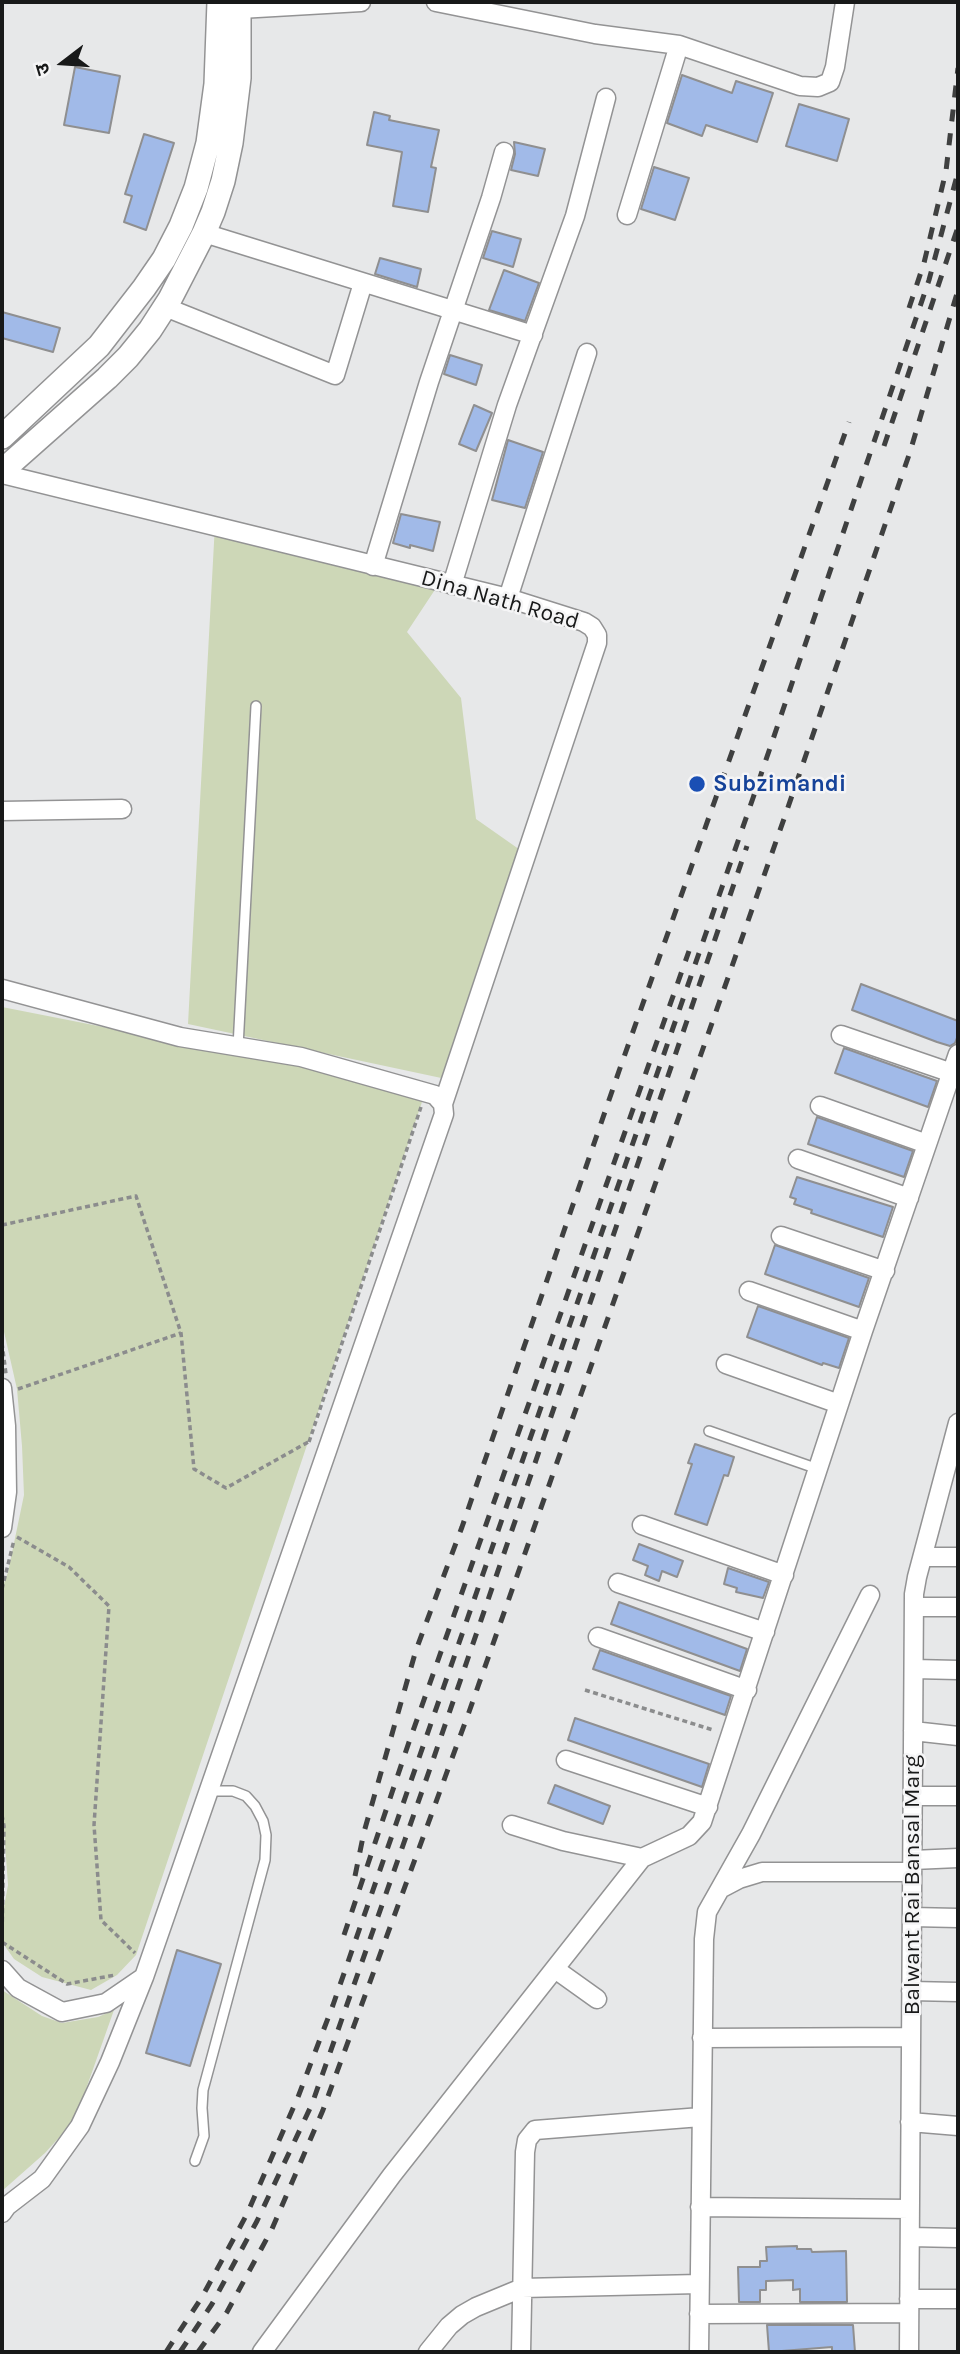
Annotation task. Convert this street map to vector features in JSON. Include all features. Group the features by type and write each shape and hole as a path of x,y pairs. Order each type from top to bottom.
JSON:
{"street":[{"path":"233,4 361,2"},
{"path":"436,2 595,34 679,45 800,86 817,88 830,82 835,67 845,2"},
{"path":"2,472 107,378 142,339 164,307 204,233 220,191 231,143 239,78 233,4"},
{"path":"2,436 105,338 164,259 181,226 208,143 216,85 233,4"},
{"path":"627,215 679,45"},
{"path":"452,585 508,405 575,216 606,98"},
{"path":"373,566 504,152"},
{"path":"204,233 533,335"},
{"path":"164,307 335,375 363,283"},
{"path":"508,598 587,353"},
{"name":"Dina Nath Road","path":"2,472 508,598 584,622 592,627 597,635 597,643 443,1104"},
{"path":"2,811 122,809"},
{"path":"2,989 180,1037 301,1057 435,1096 443,1104 444,1114 144,1977 110,2062 80,2126 42,2179 2,2213"},
{"path":"841,1035 952,1073"},
{"path":"262,2352 392,2175 642,1858 698,1829 732,1736 863,1331 958,1054"},
{"path":"820,1106 927,1144"},
{"path":"798,1159 909,1198"},
{"path":"781,1236 885,1271"},
{"path":"749,1291 863,1331"},
{"path":"726,1364 839,1404"},
{"path":"9,1532 6,1426 10,1389"},
{"name":"Balwant Rai Bansal Marg","path":"909,2352 914,1607 917,1577 958,1423"},
{"path":"642,1525 784,1575"},
{"path":"924,1557 958,1557"},
{"path":"618,1583 765,1632"},
{"path":"699,2352 702,2038 707,1912 751,1835 870,1595"},
{"path":"914,1607 958,1607"},
{"path":"598,1637 747,1690"},
{"path":"914,1669 958,1670"},
{"path":"913,1731 958,1736"},
{"path":"566,1760 708,1807"},
{"path":"913,1796 958,1796"},
{"path":"512,1825 563,1841 642,1858"},
{"path":"719,1889 762,1872 912,1866 958,1858"},
{"path":"912,1917 958,1918"},
{"path":"555,1969 597,2000"},
{"path":"2,1970 18,1988 62,2012 106,2003 144,1977"},
{"path":"911,1991 958,1993"},
{"path":"702,2038 911,2037"},
{"path":"521,2352 527,2140 535,2130 701,2117"},
{"path":"910,2122 958,2126"},
{"path":"700,2207 910,2209"},
{"path":"910,2237 958,2238"},
{"path":"428,2352 449,2326 462,2315 476,2306 522,2288 699,2284"},
{"path":"699,2314 909,2306 958,2299"}],"lane":[{"path":"238,1046 256,706"},
{"path":"709,1431 818,1469"},
{"path":"195,2161 204,2136 203,2090 265,1860 263,1821 255,1806 246,1796 233,1791 209,1791"}],"path":[{"path":"305,1454 423,1099"},
{"path":"2,1225 136,1196 181,1333 194,1469 226,1488 310,1441"},
{"path":"10,1389 181,1333"},
{"path":"9,1532 69,1567 109,1606 94,1825 101,1920 136,1955 141,1942"},
{"path":"585,1690 732,1736"},
{"path":"2,1815 2,1942 67,1984 117,1975"}],"green space":[{"path":"215,524 446,573 407,632 461,698 476,819 523,852 446,1079 188,1024"},
{"path":"2,1007 327,1071 423,1099 136,1955 117,1975 91,1990 42,1977 14,1959 2,1942 2,1918 8,1885 2,1803 2,1589 24,1495 17,1389 2,1323"},
{"path":"2,1990 42,2016 62,2023 98,2017 114,2010 75,2120 45,2153 2,2191"}],"building":[{"path":"75,67 120,76 109,133 64,125"},
{"path":"682,75 732,93 736,81 773,93 757,142 706,125 702,136 667,123"},
{"path":"799,104 849,119 837,161 786,146"},
{"path":"374,112 390,116 389,120 439,130 431,167 436,168 428,212 393,206 402,152 367,145"},
{"path":"144,134 174,143 146,230 124,222 132,196 125,194"},
{"path":"514,142 545,149 538,176 511,170 515,154"},
{"path":"654,167 689,178 675,220 641,209"},
{"path":"492,231 521,239 513,267 483,258"},
{"path":"380,258 421,269 417,287 375,274"},
{"path":"504,270 539,283 525,321 489,310"},
{"path":"2,312 60,328 53,352 2,338"},
{"path":"450,355 482,365 476,385 444,374"},
{"path":"474,405 492,413 476,451 459,444"},
{"path":"508,440 543,452 525,508 492,500"},
{"path":"401,514 440,522 433,551 393,543"},
{"path":"861,984 958,1021 955,1043 950,1046 937,1042 852,1010"},
{"path":"844,1048 937,1081 928,1107 835,1073"},
{"path":"817,1117 913,1151 904,1177 808,1144"},
{"path":"797,1177 893,1207 883,1237 811,1213 812,1210 794,1204 796,1199 790,1197"},
{"path":"775,1245 869,1278 859,1307 765,1274"},
{"path":"758,1306 849,1338 839,1368 823,1363 822,1365 747,1337"},
{"path":"695,1444 734,1457 728,1476 724,1475 707,1525 675,1514 692,1464 688,1463"},
{"path":"639,1544 683,1561 677,1577 662,1571 659,1581 645,1575 648,1566 633,1560"},
{"path":"728,1568 769,1582 763,1598 736,1592 737,1588 724,1584"},
{"path":"619,1602 747,1649 740,1671 611,1624"},
{"path":"600,1650 731,1696 725,1715 593,1669"},
{"path":"575,1718 709,1764 702,1787 568,1740"},
{"path":"555,1785 610,1806 603,1824 548,1803"},
{"path":"177,1950 221,1964 190,2066 146,2053"},
{"path":"797,2246 797,2249 811,2249 812,2252 846,2251 847,2302 800,2302 800,2289 793,2290 793,2280 766,2281 766,2290 760,2290 760,2302 739,2302 738,2267 760,2267 760,2261 767,2261 766,2247"},
{"path":"767,2325 853,2325 855,2352 832,2352 832,2347 769,2352"}],"railway":[{"path":"909,308 924,263 946,171 958,68"},
{"path":"166,2352 202,2297 247,2214 298,2097 333,2005 753,798 929,280 958,172"},
{"path":"884,446 958,227"},
{"path":"198,2352 227,2312 272,2229 323,2110 469,1712 785,816 910,452 958,290"},
{"path":"355,1876 364,1832 416,1650 462,1527 619,1071 849,422"},
{"path":"180,2352 212,2304 257,2221 312,2104 747,846"},
{"path":"344,1935 408,1745 689,951"}],"place":[{"name":"Subzimandi","path":"697,784"}]}
